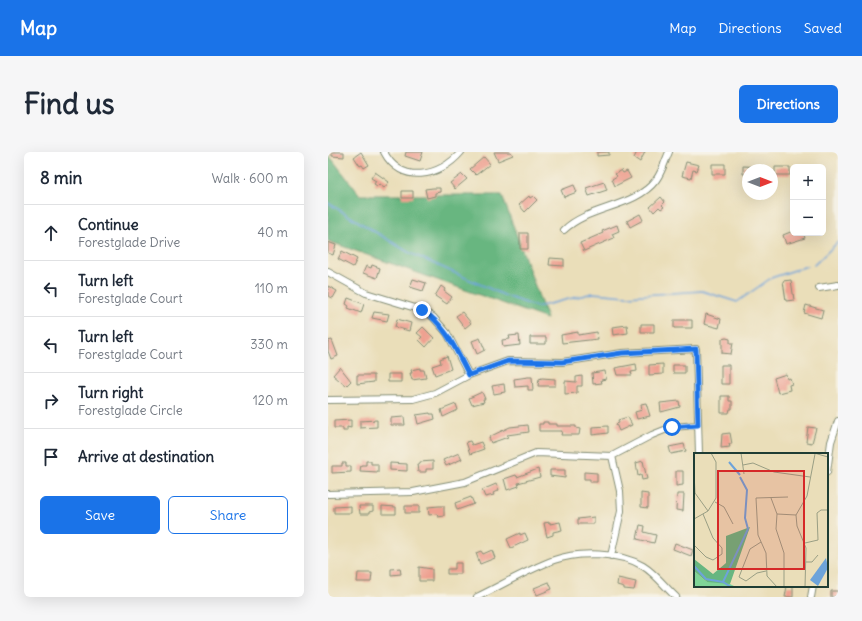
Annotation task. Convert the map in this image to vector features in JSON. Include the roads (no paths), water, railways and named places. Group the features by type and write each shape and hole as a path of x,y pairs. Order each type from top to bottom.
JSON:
{"street":[{"path":"384,152 388,160 397,168 408,172 425,174 437,171 447,166 461,152"},
{"path":"564,230 573,222 636,196 652,184 656,179 669,152"},
{"path":"328,272 366,293 422,310 434,317 447,333 469,375"},
{"path":"819,288 838,285"},
{"path":"328,400 413,399 435,393 469,375 508,361 562,362 622,353 696,349 698,453"},
{"path":"828,464 831,442 838,421"},
{"path":"328,494 413,492 465,482 536,453 612,456 652,435 672,427 698,425"},
{"path":"611,556 621,511 620,491 612,456"},
{"path":"477,597 554,560 587,555 611,556 630,560 642,565 650,570 676,597"},
{"path":"811,597 813,587"}],"waterway":[{"path":"328,203 408,252 506,296 537,307 593,293 627,296 702,291 737,302 771,278 807,266"},
{"path":"814,265 838,242"}]}
